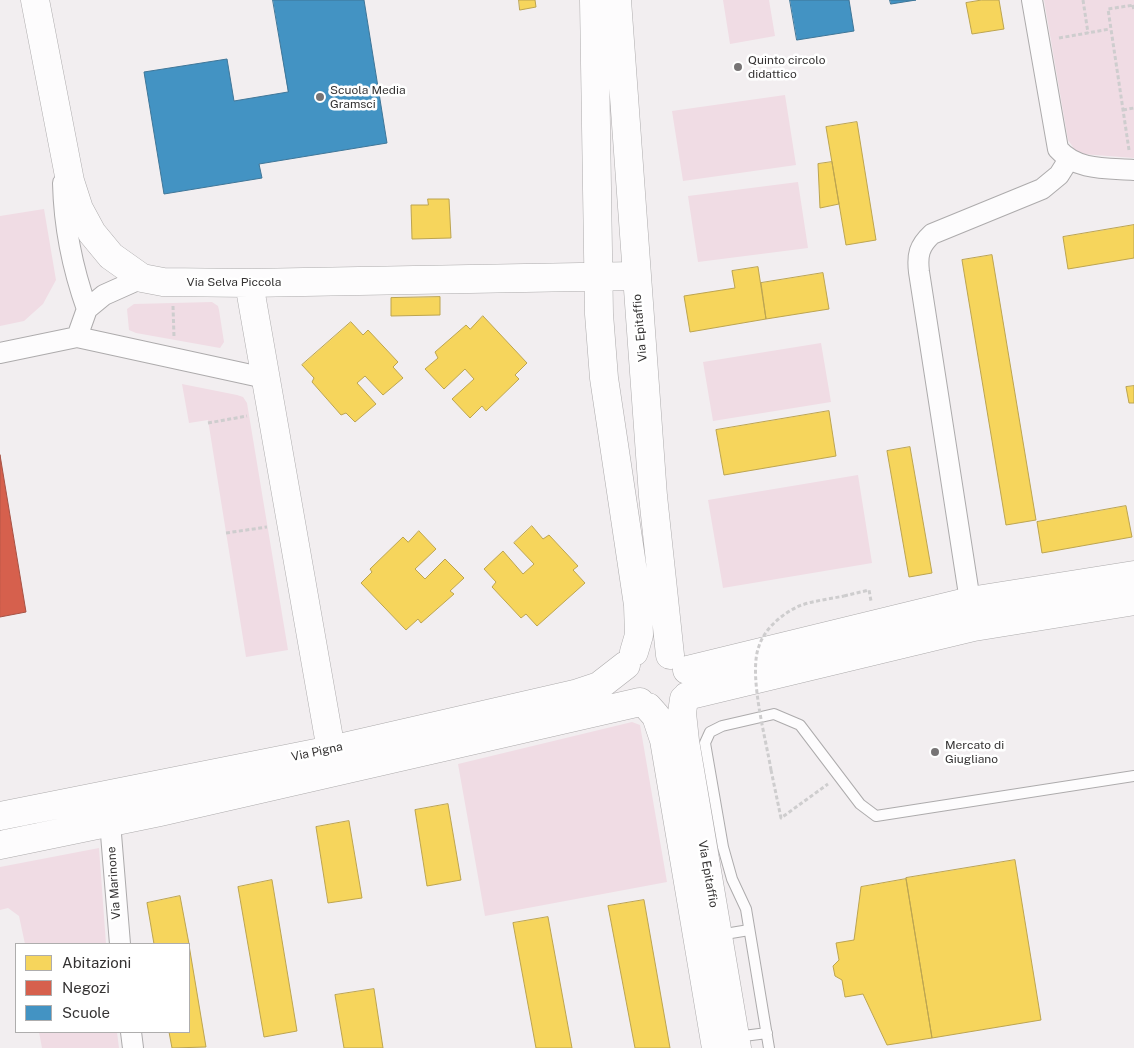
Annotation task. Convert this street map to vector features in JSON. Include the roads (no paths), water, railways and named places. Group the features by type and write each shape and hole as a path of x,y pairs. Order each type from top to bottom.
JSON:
{"street":[{"name":"Via Selva Piccola","path":"34,0 70,181 79,209 92,233 111,256 142,278 173,282 249,283 635,276"},
{"name":"Via Epitaffio","path":"594,0 597,82 597,276 604,378 638,605 639,636 630,658 626,683 656,716 664,740 729,1044"},
{"name":"Via Epitaffio","path":"617,0 635,276 653,496 682,680 683,725 704,795 729,1044"},
{"path":"1032,0 1058,149 1069,159 1083,166 1132,164"},
{"path":"62,141 63,194 67,226 81,292 87,309"},
{"path":"970,601 918,272 919,251 924,242 942,229 1042,189 1059,175 1069,159"},
{"path":"77,337 87,309 104,295 142,278"},
{"path":"249,283 331,750"},
{"path":"0,353 77,337 265,378"},
{"path":"682,680 970,601 1134,575"},
{"path":"682,680 1134,600"},
{"path":"630,658 648,647 682,680"},
{"name":"Via Pigna","path":"0,816 331,750 575,694 599,686 630,658"},
{"path":"0,845 644,704 663,709 672,707 682,680"},
{"name":"Via Marinone","path":"110,822 120,943"},
{"path":"131,1033 133,1048"}],"lane":[{"path":"769,1048 746,909 732,879 704,795 704,743 710,732 722,726 774,714 800,725 860,804 876,816 1134,776"},
{"path":"718,935 749,930"},
{"path":"729,1044 767,1033"}],"place":[{"name":"Quinto circolo didattico","path":"738,67"},
{"name":"Scuola Media Gramsci","path":"320,97"},
{"name":"Mercato di Giugliano","path":"935,752"}]}
